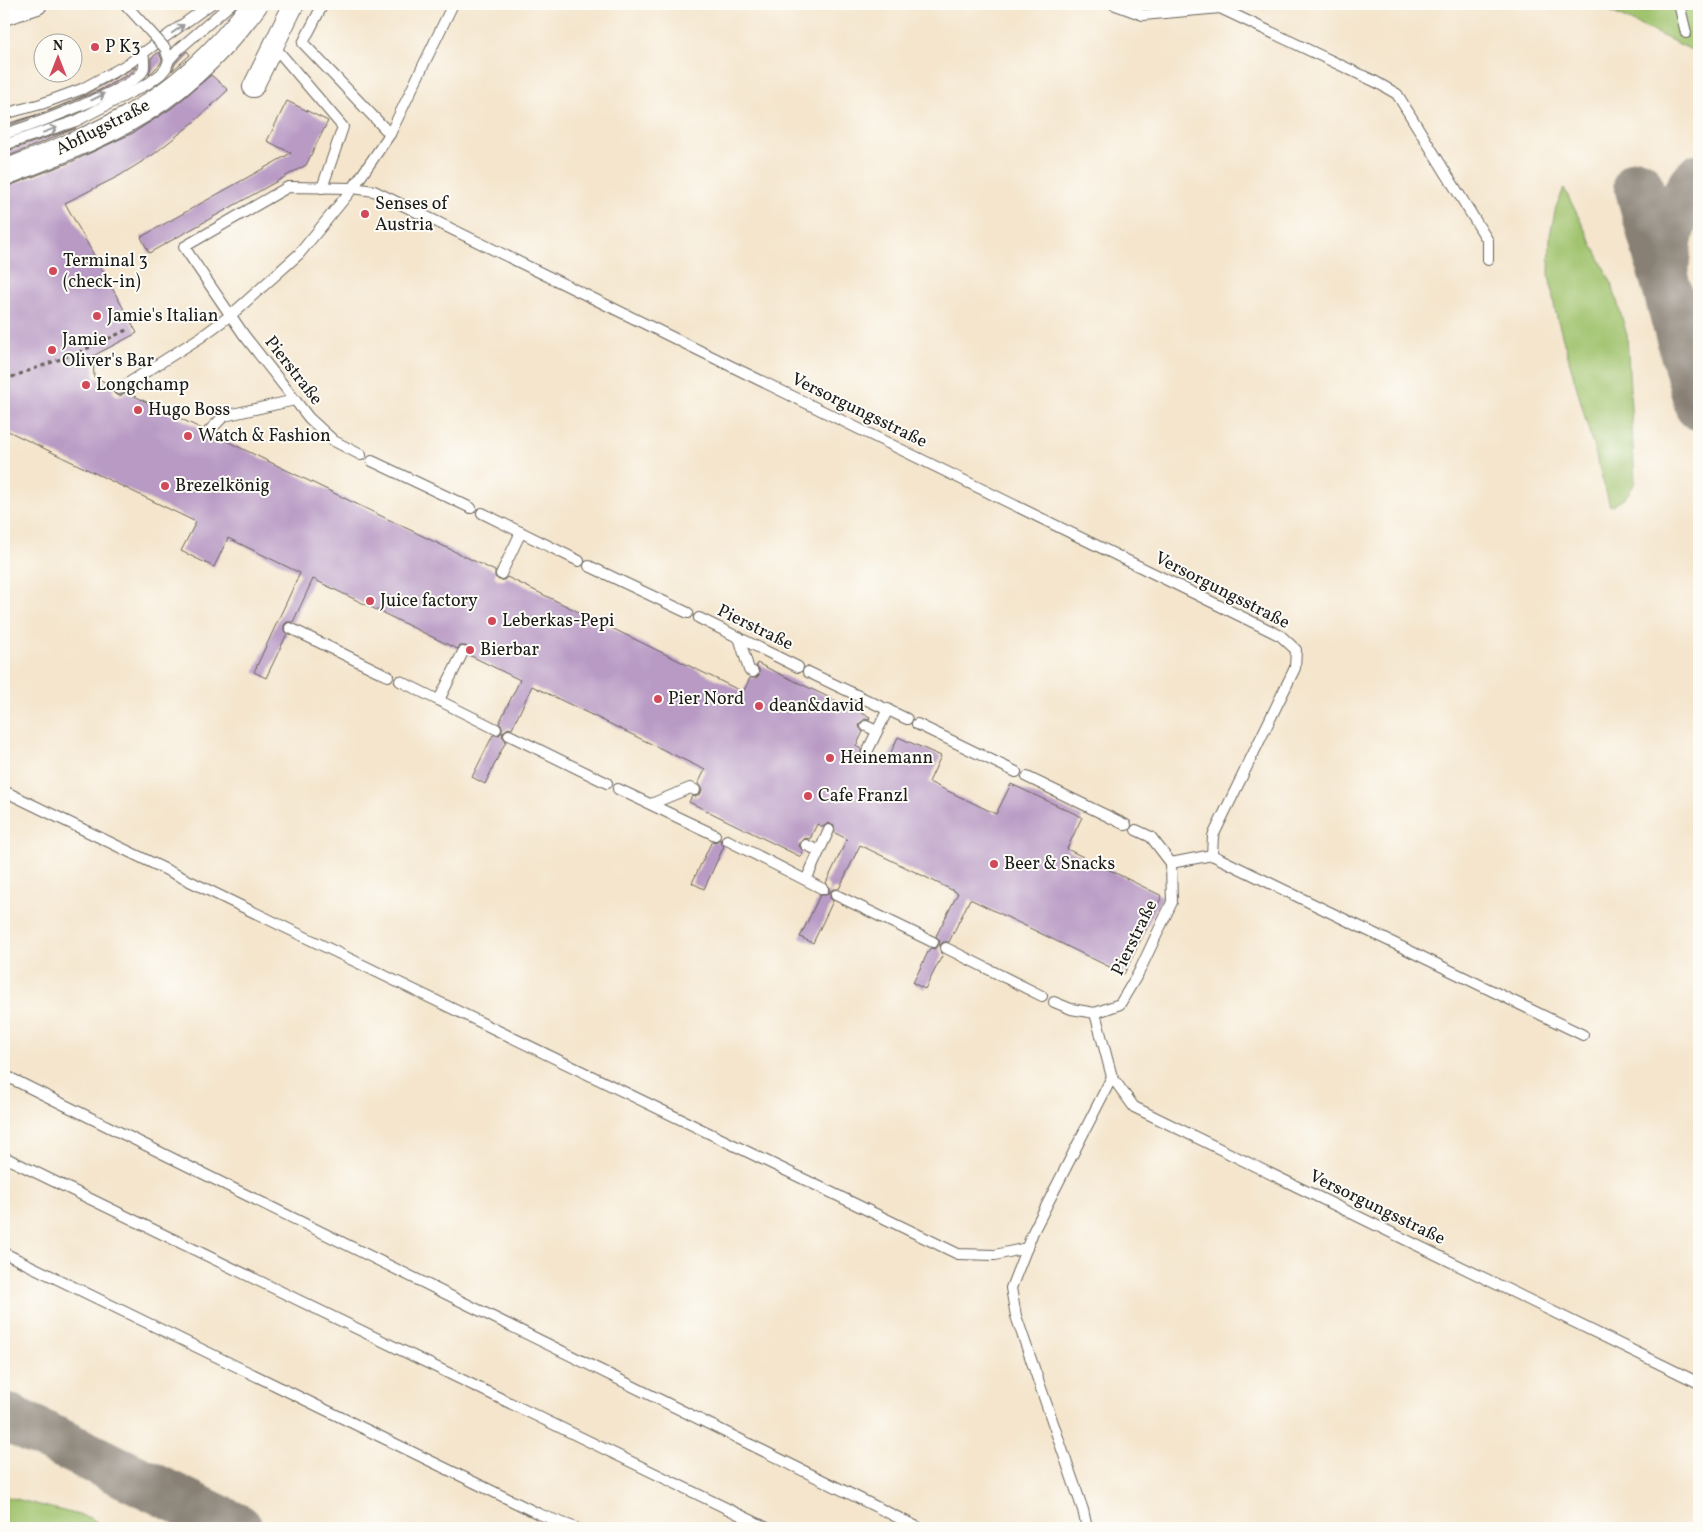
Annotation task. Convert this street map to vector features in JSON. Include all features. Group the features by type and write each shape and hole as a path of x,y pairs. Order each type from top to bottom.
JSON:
{"street":[{"path":"4,14 36,4"},
{"name":"Abflugstraße","path":"4,173 86,139 126,120 152,104 201,65 243,20 255,4"},
{"path":"253,87 294,4"}],"lane":[{"path":"125,4 165,48 169,60"},
{"path":"4,114 41,104 82,89 128,64 211,4"},
{"path":"4,145 76,121 149,82 161,74 178,49 231,4"},
{"path":"323,4 303,43 390,134"},
{"path":"119,389 201,337 231,315 299,254 353,188 390,134 454,4"},
{"path":"1116,4 1143,15 1220,8 1376,82 1397,94 1488,241 1488,260"},
{"path":"1679,4 1686,33"},
{"path":"274,45 343,127 322,188 353,188"},
{"path":"4,134 72,110 135,80 143,71 143,52"},
{"name":"Pierstraße","path":"322,188 288,187 184,247 244,335 309,418 334,441 361,456"},
{"name":"Versorgungsstraße","path":"353,188 374,191 1281,636 1296,650 1295,668 1213,836 1212,855"},
{"path":"208,432 224,416 295,400"},
{"path":"372,461 471,508"},
{"path":"482,513 579,561"},
{"path":"501,574 521,532"},
{"path":"590,566 688,613"},
{"name":"Pierstraße","path":"699,618 798,666"},
{"path":"290,628 388,676"},
{"path":"739,637 749,670 753,672"},
{"path":"439,700 463,652"},
{"path":"808,672 907,719"},
{"path":"400,681 496,729"},
{"path":"867,752 888,709"},
{"path":"917,724 1016,772"},
{"path":"866,726 877,731"},
{"path":"509,735 607,783"},
{"path":"1027,777 1126,825"},
{"path":"618,788 715,835"},
{"path":"651,804 690,788 695,790"},
{"path":"4,791 958,1254 995,1255 1027,1248"},
{"path":"806,880 829,830"},
{"path":"1136,830 1151,837 1171,864 1212,855 1583,1035"},
{"path":"727,840 823,889"},
{"path":"806,845 819,852"},
{"name":"Pierstraße","path":"1054,1002 1071,1010 1095,1013 1120,1004 1139,972 1172,902 1171,864"},
{"path":"836,895 933,942"},
{"path":"946,948 1042,996"},
{"name":"Versorgungsstraße","path":"1095,1013 1112,1077 1134,1107 1699,1383"},
{"path":"4,1075 919,1528"},
{"path":"1087,1528 1083,1510 1016,1316 1011,1288 1038,1223 1112,1077"},
{"path":"4,1157 767,1528"},
{"path":"4,1253 540,1514 576,1528"}],"path":[{"path":"4,380 82,351 128,329"}],"green space":[{"path":"1595,4 1699,4 1699,54 1698,53"},
{"path":"1564,188 1612,284 1627,335 1635,482 1625,497 1610,506 1555,310 1549,274 1550,235 1556,207"},
{"path":"4,1496 91,1518 105,1528 4,1528"}],"building":[{"path":"187,51 190,55 172,71 175,64"},
{"path":"159,52 162,60 149,75 151,58"},
{"path":"137,66 131,73 98,91 56,108 85,95"},
{"name":"Pier Nord","path":"211,75 228,90 194,122 154,154 119,176 65,203 137,333 93,356 94,377 113,386 113,392 116,395 120,396 126,392 202,429 202,434 206,438 214,435 495,571 495,577 499,580 504,580 507,577 743,692 750,678 756,678 759,675 757,663 870,717 869,720 865,719 860,723 859,727 863,732 856,746 861,749 861,755 864,758 870,758 873,755 887,761 898,737 941,756 929,782 996,814 1011,784 1082,817 1067,849 1162,896 1124,974 970,899 949,942 943,942 940,945 940,951 943,954 925,989 913,983 930,948 934,949 939,945 940,941 936,936 958,893 860,845 839,889 833,889 830,892 830,898 833,901 813,943 800,937 820,895 826,895 829,892 829,886 826,883 847,839 835,833 834,826 828,823 823,827 817,824 810,839 805,838 800,842 799,846 803,851 801,857 689,802 692,796 696,797 701,793 702,789 698,784 705,770 532,686 512,729 508,728 503,732 502,736 506,741 485,784 472,777 493,735 499,735 502,732 502,726 499,723 520,680 469,655 469,649 466,646 460,646 457,649 313,579 293,622 287,622 284,625 284,631 287,634 266,678 254,672 300,573 228,538 214,567 181,551 196,522 4,429 4,187 71,162 133,133 172,108"},
{"path":"287,101 328,121 306,165 149,253 141,237 291,153 267,141"},
{"path":"45,112 4,127 4,125"},
{"path":"76,128 45,141 4,158 4,152"},
{"path":"720,839 724,846 704,889 692,883 712,841 716,842"}],"taxiway":[{"path":"1665,270 1673,220 1683,199 1699,178"},
{"path":"1638,184 1699,406"},
{"path":"4,1416 238,1528"}],"place":[{"name":"P K3","path":"95,47"},
{"name":"Senses of Austria","path":"365,214"},
{"name":"Terminal 3 (check-in)","path":"53,271"},
{"name":"Jamie's Italian","path":"97,316"},
{"name":"Jamie Oliver's Bar","path":"52,350"},
{"name":"Longchamp","path":"86,385"},
{"name":"Hugo Boss","path":"138,410"},
{"name":"Watch & Fashion","path":"188,436"},
{"name":"Brezelkönig","path":"165,486"},
{"name":"Juice factory","path":"370,601"},
{"name":"Leberkas-Pepi","path":"492,621"},
{"name":"Bierbar","path":"470,650"},
{"name":"Pier Nord","path":"658,699"},
{"name":"dean&david","path":"759,706"},
{"name":"Heinemann","path":"830,758"},
{"name":"Cafe Franzl","path":"808,796"},
{"name":"Beer & Snacks","path":"994,864"}]}
